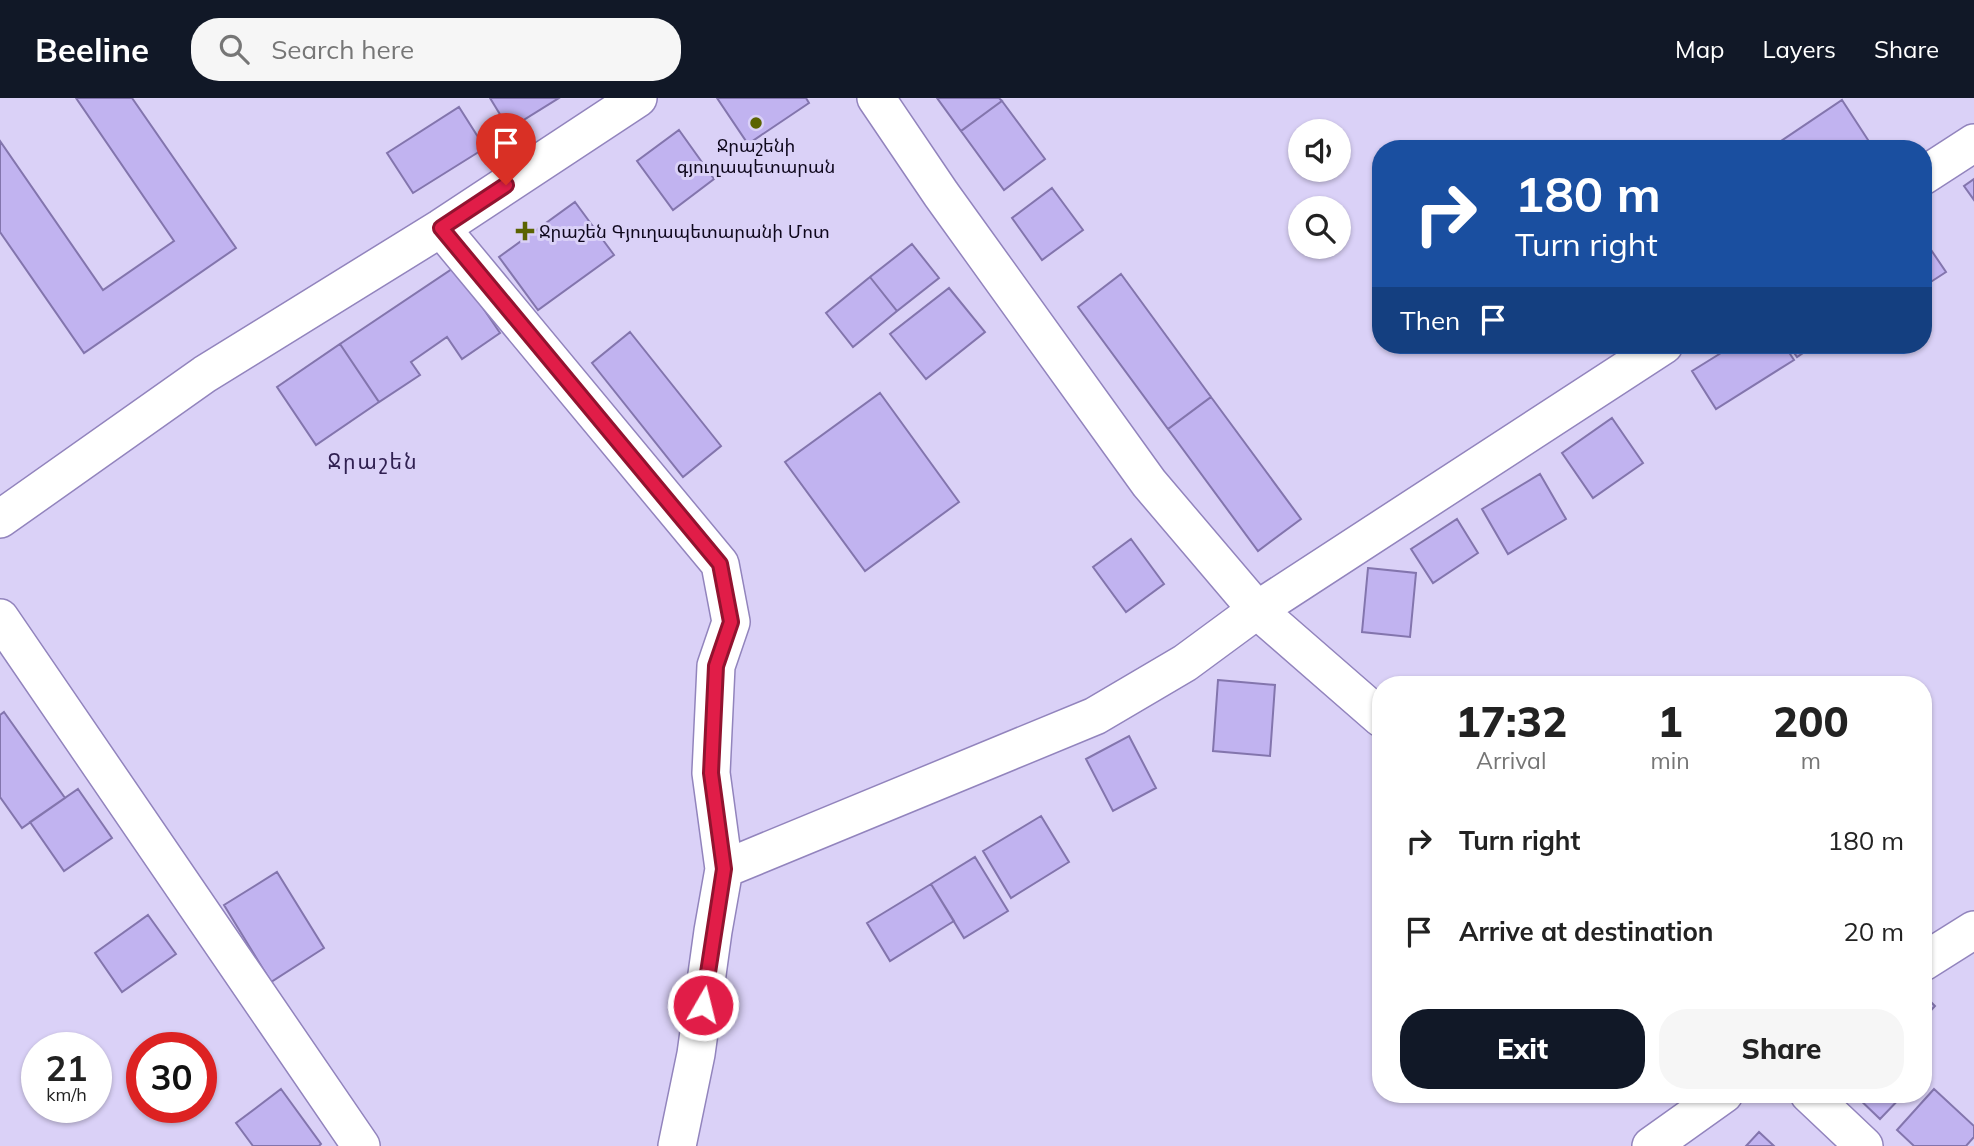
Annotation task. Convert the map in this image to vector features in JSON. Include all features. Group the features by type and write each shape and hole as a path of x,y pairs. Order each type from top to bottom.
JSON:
{"street":[{"path":"0,519 205,374 441,228 638,98"},
{"path":"876,98 941,194 1149,483 1257,610 1372,710"},
{"path":"1932,170 1974,143"},
{"path":"441,228 720,564 731,622 716,666 711,773 724,869 696,1054 677,1146"},
{"path":"724,869 1095,716 1185,663 1257,610 1650,354"},
{"path":"0,618 361,1146"},
{"path":"1932,956 1974,930"},
{"path":"1651,1146 1711,1103"},
{"path":"1819,1103 1864,1146"}],"building":[{"path":"76,98 132,98 236,248 84,353 0,232 0,141 103,290 174,241"},
{"path":"490,98 559,98 509,129"},
{"name":"Ջրաշենի գյուղապետարան","path":"717,98 806,98 809,103 748,144"},
{"path":"937,98 999,98 1002,101 961,131"},
{"path":"1842,100 1868,140 1782,140"},
{"path":"1002,101 1045,159 1004,190 961,131"},
{"path":"459,107 485,148 413,193 387,153"},
{"path":"679,130 714,179 673,210 637,161"},
{"path":"1974,179 1974,200 1964,186"},
{"path":"1052,188 1083,230 1042,260 1012,218"},
{"path":"575,202 614,255 538,310 499,257"},
{"path":"912,244 939,278 897,311 870,277"},
{"path":"1932,251 1946,272 1932,281"},
{"path":"455,267 500,333 462,359 447,337 411,362 420,375 379,402 340,344"},
{"path":"1121,274 1211,397 1168,429 1078,307"},
{"path":"870,277 897,311 853,347 826,313"},
{"path":"949,288 985,332 926,379 890,334"},
{"path":"630,332 721,446 683,477 592,363"},
{"path":"340,344 379,402 316,445 277,387"},
{"path":"1719,354 1790,354 1794,360 1716,409 1692,371"},
{"path":"880,393 959,502 865,571 785,462"},
{"path":"1211,397 1301,519 1258,551 1168,429"},
{"path":"1612,418 1643,463 1593,498 1562,453"},
{"path":"1540,474 1566,519 1508,554 1482,509"},
{"path":"1457,519 1478,553 1433,583 1411,549"},
{"path":"1131,539 1164,584 1126,612 1093,567"},
{"path":"1368,568 1416,573 1410,637 1362,632"},
{"path":"1218,680 1275,685 1270,756 1213,751"},
{"path":"4,712 65,798 22,828 0,797 0,715"},
{"path":"1129,736 1156,788 1113,811 1086,759"},
{"path":"78,789 112,838 64,871 30,822"},
{"path":"1041,816 1069,862 1011,898 983,851"},
{"path":"975,857 1008,911 964,938 931,884"},
{"path":"277,872 324,948 271,982 224,905"},
{"path":"931,884 954,921 890,961 867,923"},
{"path":"148,915 176,954 122,992 95,953"},
{"path":"281,1089 321,1144 319,1146 253,1146 236,1123"},
{"path":"1934,1089 1974,1126 1974,1137 1966,1146 1914,1146 1897,1130 1921,1103 1932,1103"},
{"path":"1863,1103 1895,1103 1880,1119"},
{"path":"1759,1132 1774,1146 1746,1146"}],"place":[{"name":"Ջրաշենի գյուղապետարան","path":"756,123"},
{"name":"Ջրաշեն Գյուղապետարանի Մոտ","path":"525,231"}],"district":[{"name":"Ջրաշեն","path":"373,461"}],"route":[{"path":"506,185 441,228 720,564 731,622 716,666 711,773 724,869 703,1005"}]}
